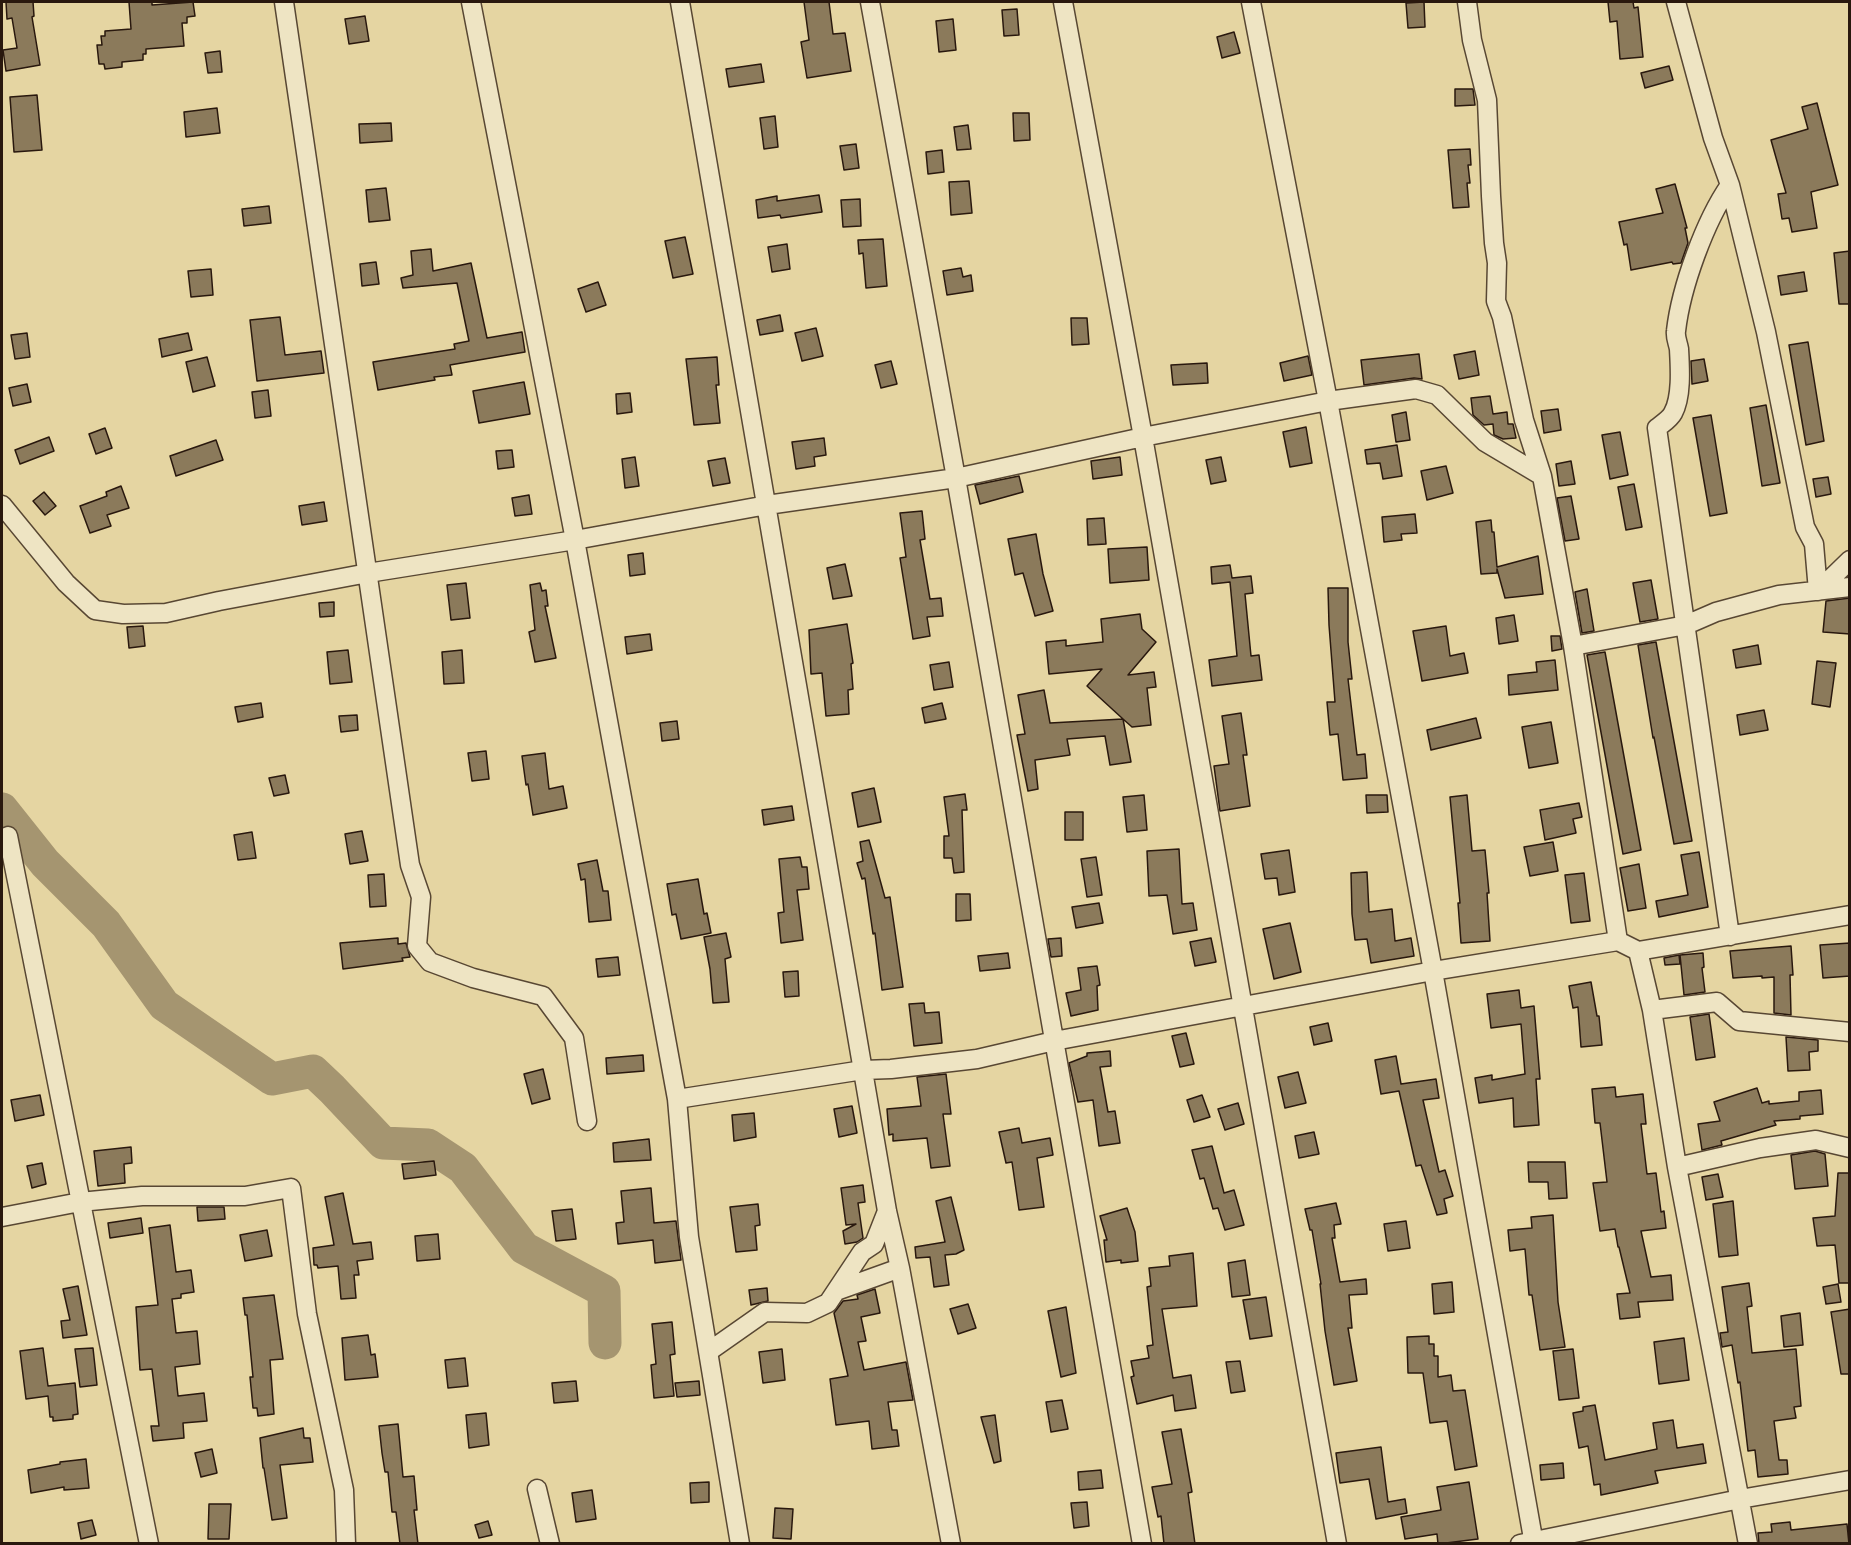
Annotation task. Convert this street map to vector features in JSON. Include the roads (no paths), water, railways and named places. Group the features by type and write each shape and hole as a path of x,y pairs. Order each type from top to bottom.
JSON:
{"street":[{"path":"284,2 410,866 421,897 417,946 430,962 473,978 543,996 574,1038 586,1121"},
{"path":"471,2 575,540 677,1099 689,1237 740,1544"},
{"path":"680,2 887,1211 900,1268 951,1544"},
{"path":"870,2 956,478 1142,1544"},
{"path":"1063,2 1143,437 1337,1544"},
{"path":"1251,2 1328,401 1433,971 1529,1543 1740,1499 1850,1480"},
{"path":"1467,2 1472,40 1487,100 1491,196 1497,262 1496,301 1502,317 1524,420 1542,476 1573,646 1618,941"},
{"path":"1676,2 1713,138 1730,185 1766,332 1805,527 1814,543 1818,591"},
{"path":"1730,185 1722,196 1697,250 1684,294 1676,333 1679,396 1673,415 1657,428 1730,936"},
{"path":"2,505 66,584 95,610 123,614 166,613 368,573 575,540 767,505 956,478 1143,437 1328,401 1416,389 1437,395 1485,442 1542,476"},
{"path":"1818,591 1850,560"},
{"path":"1573,646 1686,625 1716,612 1779,595 1850,587"},
{"path":"8,836 149,1544"},
{"path":"677,1099 863,1070 891,1070 977,1059 1054,1041 1433,971 1618,941 1638,951 1850,915"},
{"path":"1638,951 1652,1010 1677,1167 1748,1544"},
{"path":"1652,1010 1717,1002 1739,1021 1850,1032"},
{"path":"1677,1167 1760,1148 1816,1140 1850,1148"},
{"path":"2,1217 80,1202 142,1196 245,1196 291,1188 307,1314 344,1490 346,1544"},
{"path":"708,1352 765,1312 807,1313 828,1303 862,1252 874,1244 887,1211"},
{"path":"836,1291 900,1268"},
{"path":"537,1489 549,1544"}],"waterway":[{"path":"2,809 45,863 106,924 164,1005 272,1079 313,1071 383,1143 428,1145 463,1168 524,1248 604,1291 605,1343"}]}
